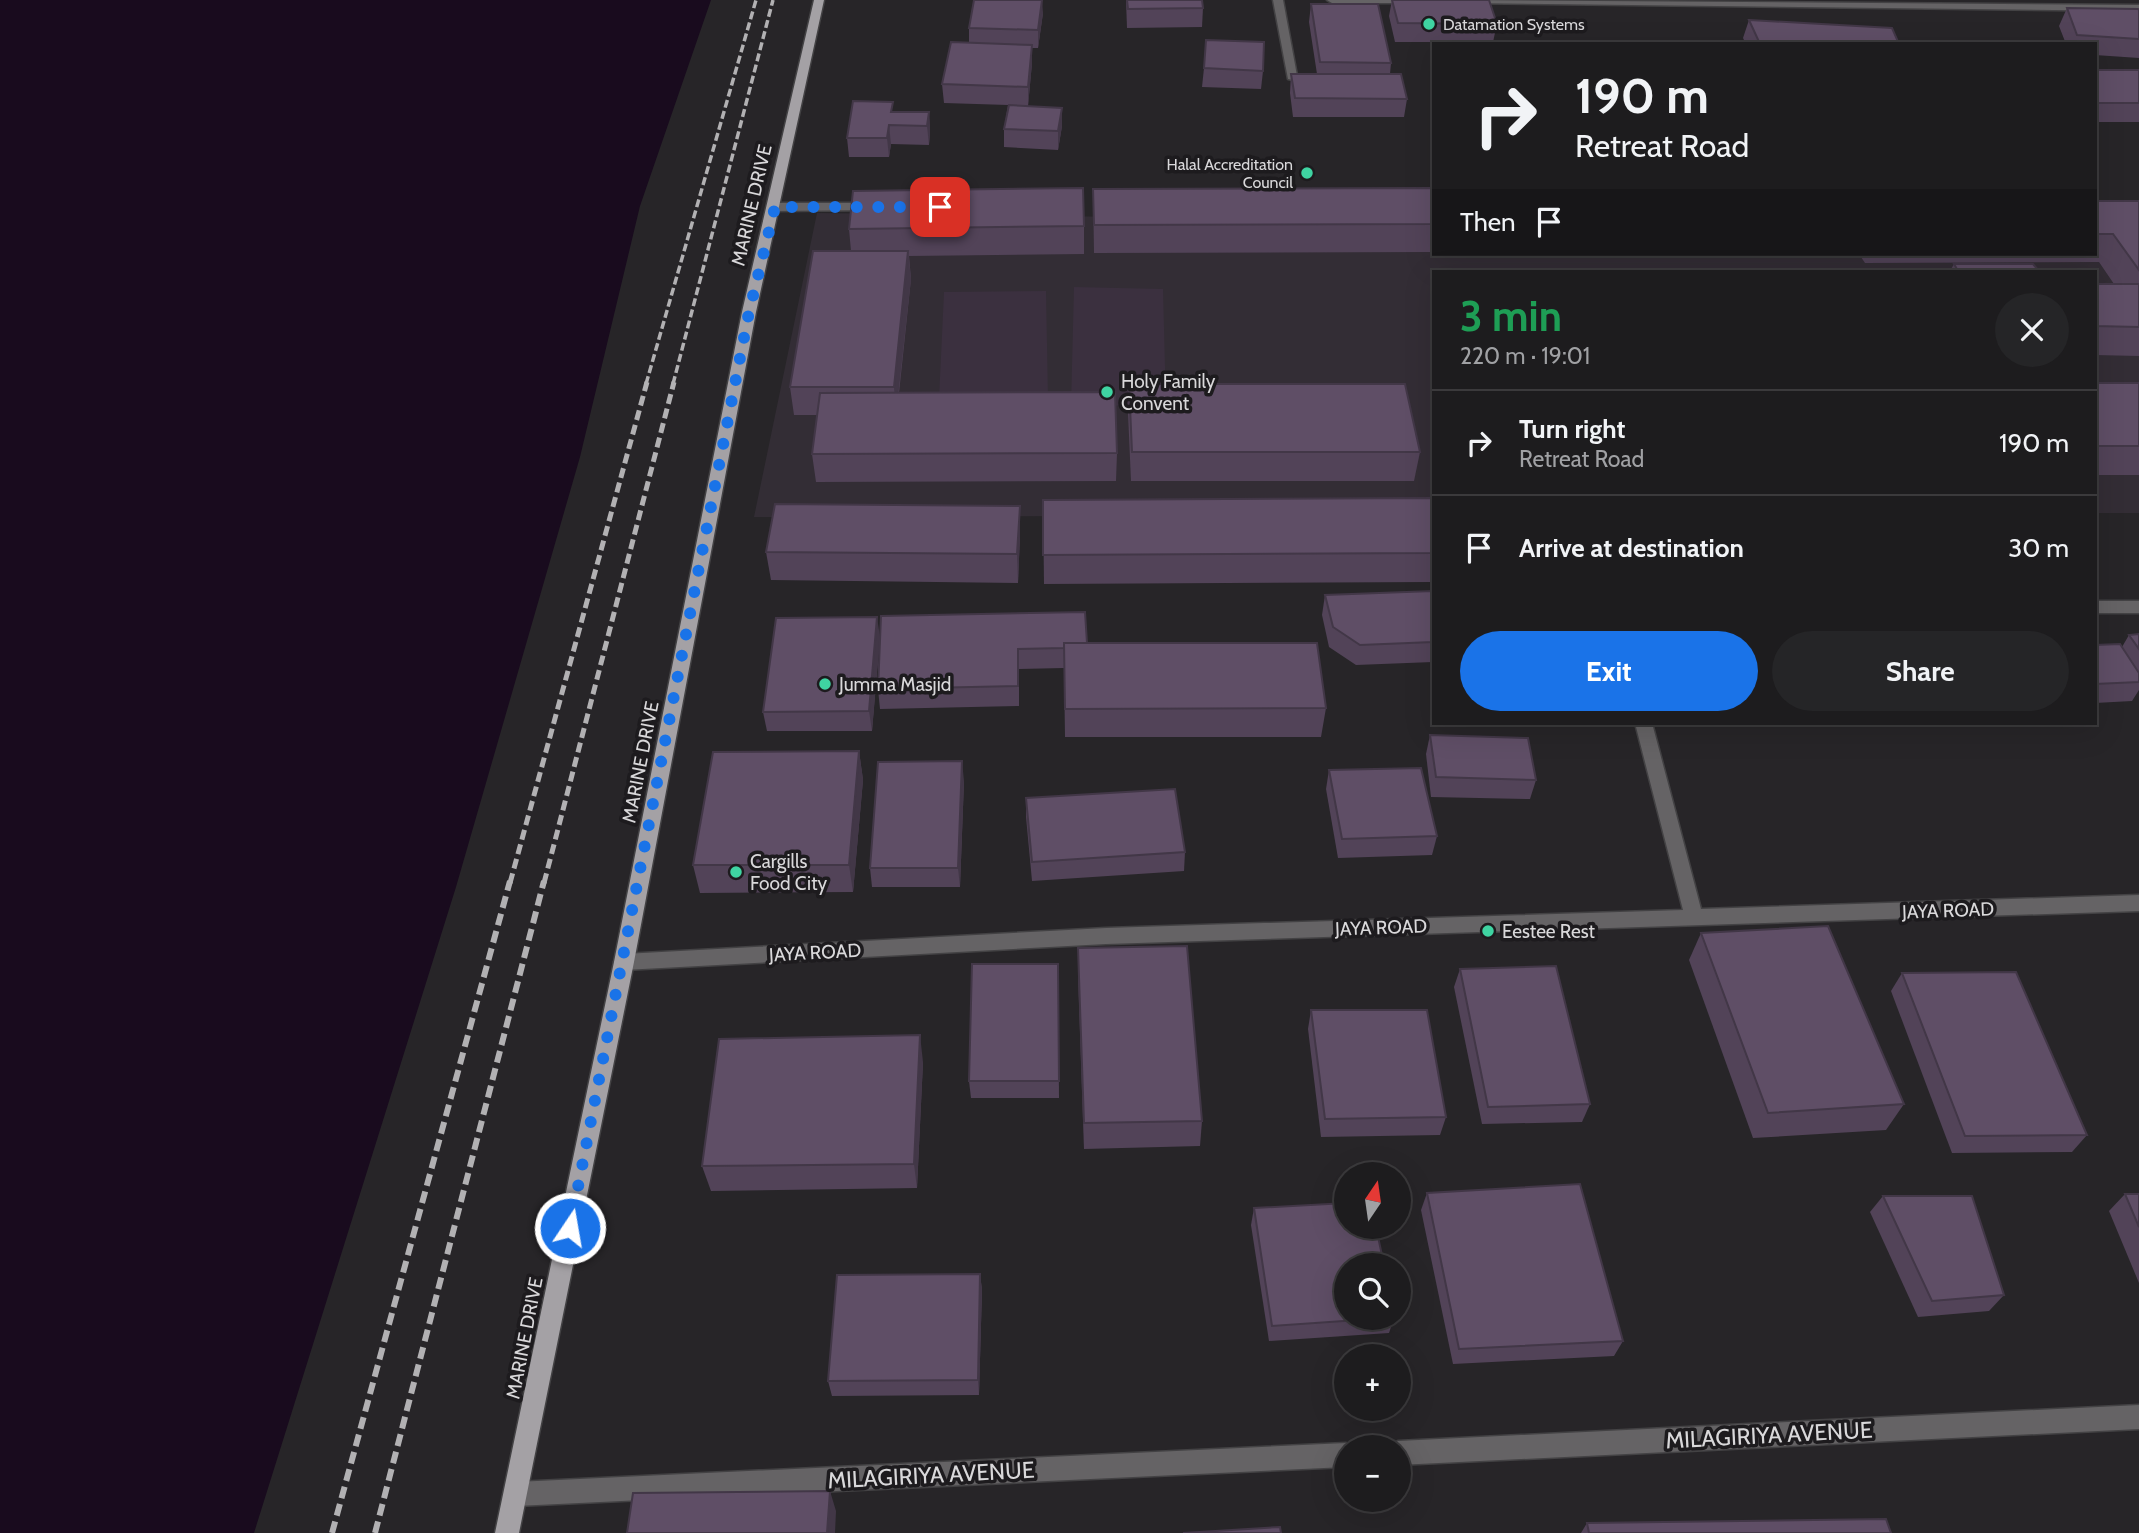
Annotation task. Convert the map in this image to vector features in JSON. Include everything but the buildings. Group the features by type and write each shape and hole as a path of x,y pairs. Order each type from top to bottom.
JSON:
{"main road":[{"name":"MARINE DRIVE","path":"507,1533 624,962 749,312 775,207 819,0"}],"street":[{"path":"1279,0 1294,79"},
{"path":"1332,0 1425,0"},
{"path":"1451,0 2139,8"},
{"path":"775,207 885,207"},
{"path":"2097,607 2139,607"},
{"path":"1644,725 1694,918"},
{"name":"JAYA ROAD","path":"624,962 1106,936 2139,904"},
{"name":"MILAGIRIYA AVENUE","path":"1411,1451 2139,1418"},
{"name":"MILAGIRIYA AVENUE","path":"516,1494 1334,1456"}],"shaded area":[{"path":"0,0 711,0 640,206 580,457 456,887 254,1533 0,1533"},
{"name":"Holy Family Convent","path":"817,213 1432,221 1432,256 2097,256 2097,253 2139,230 2139,513 2097,513 2097,270 1432,270 1432,515 754,517"},
{"path":"1074,287 1163,289 1166,406 1071,405"},
{"path":"1046,291 1048,398 939,399 944,292"}],"railway":[{"path":"646,384 756,0"},
{"path":"673,384 773,0"},
{"path":"510,883 647,382"},
{"path":"544,883 674,382"},
{"path":"332,1533 510,881"},
{"path":"375,1533 544,881"}],"place":[{"name":"Datamation Systems","path":"1429,24"},
{"name":"Halal Accreditation Council","path":"1307,173"},
{"name":"Holy Family Convent","path":"1107,392"},
{"name":"Jumma Masjid","path":"825,684"},
{"name":"Cargills Food City","path":"736,872"},
{"name":"Eestee Rest","path":"1488,931"}],"route":[{"path":"570,1228 690,625 749,312 775,207 940,207"}]}
